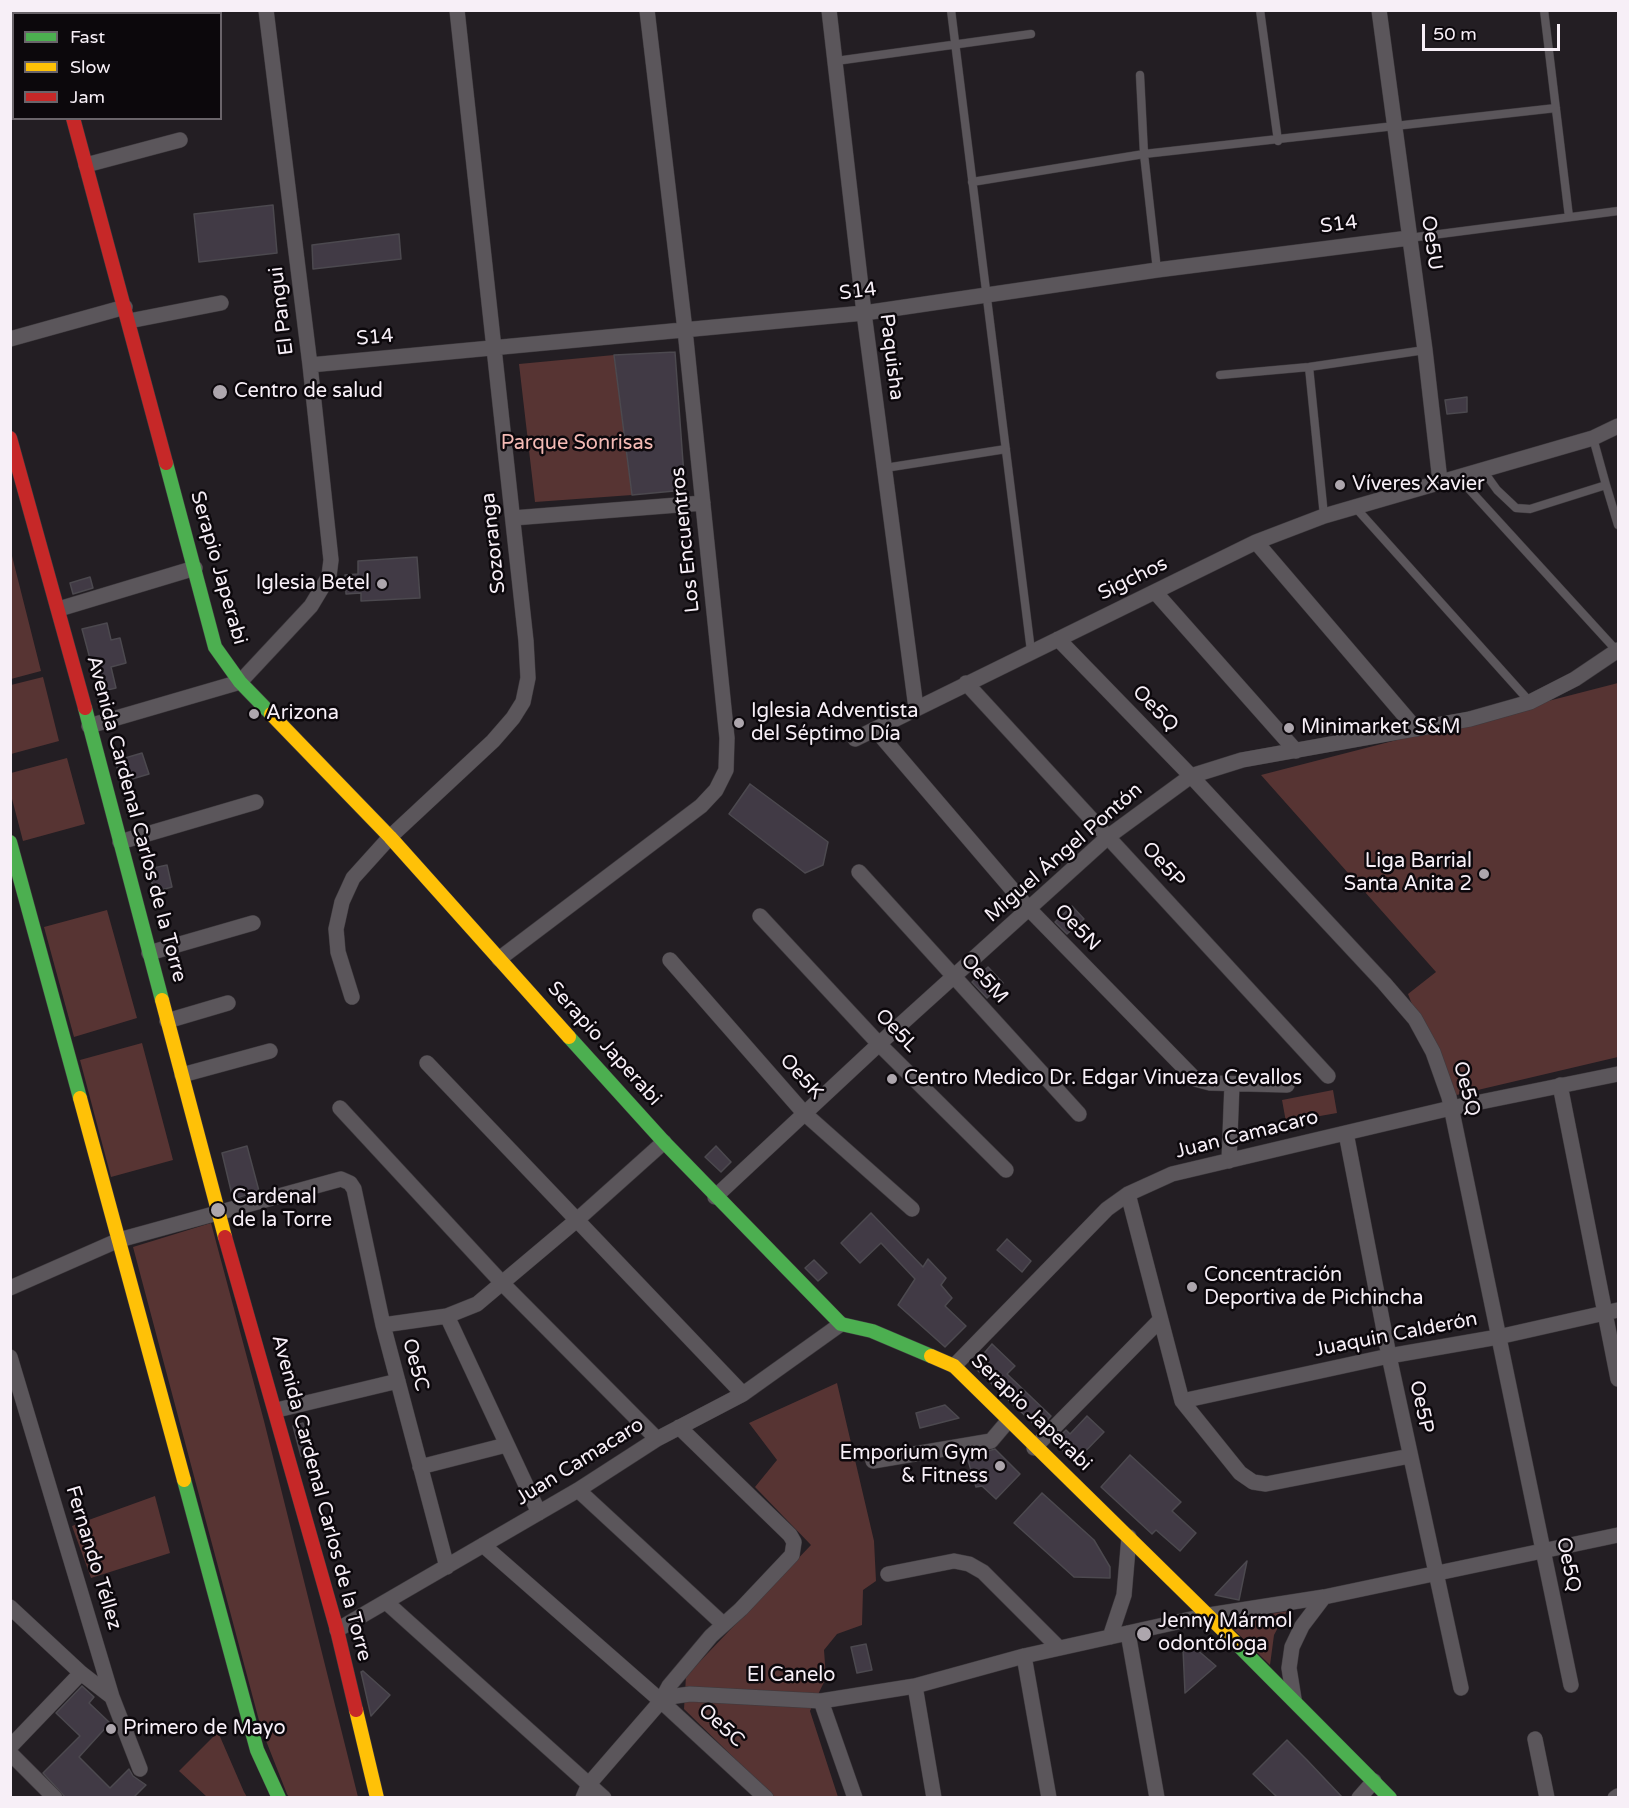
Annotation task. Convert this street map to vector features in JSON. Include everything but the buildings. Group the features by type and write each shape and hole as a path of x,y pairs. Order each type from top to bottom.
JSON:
{"street":[{"name":"El Pangui","path":"240,682 311,606 329,576 331,560 310,365 266,10"},
{"name":"Sozoranga","path":"352,997 338,952 336,929 342,903 353,878 390,837 493,741 524,702 528,678 513,518 457,10"},
{"name":"Los Encuentros","path":"499,959 701,806 716,790 726,770 727,738 703,502 647,10"},
{"name":"Paquisha","path":"829,10 864,313 916,708"},
{"name":"Oe5U","path":"1378,10 1425,350 1440,481"},
{"name":"Serapio Japerabi","path":"74,120 215,647 240,682 390,837 715,1197 841,1324 872,1331 954,1366 1034,1448 1129,1537 1294,1699 1390,1797"},
{"path":"86,165 180,140"},
{"name":"S14","path":"310,365 864,313 1157,270 1409,238"},
{"path":"10,339 127,314 221,303"},
{"name":"Sigchos","path":"855,739 1257,542 1324,516 1593,438 1618,426"},
{"name":"Avenida Cardenal Carlos de la Torre","path":"10,438 59,609 219,1212 277,1410 337,1630 378,1797"},
{"path":"513,518 703,502"},
{"path":"1257,542 1416,729"},
{"path":"59,609 195,568"},
{"path":"1155,592 1296,751"},
{"name":"Oe5Q","path":"1058,639 1191,776 1415,1018 1437,1062 1451,1108 1571,1685"},
{"name":"Miguel Ángel Pontón","path":"715,1197 879,1044 1109,836 1191,776 1242,760 1470,719 1530,702 1575,679 1618,650"},
{"path":"89,726 240,682"},
{"name":"Oe5P","path":"966,683 1328,1076"},
{"name":"Oe5N","path":"875,729 1029,909 1195,1079 1233,1084 1287,1085"},
{"path":"120,842 256,802"},
{"path":"10,842 257,1750 279,1797"},
{"name":"Oe5M","path":"859,872 1078,1114"},
{"name":"Oe5L","path":"760,916 879,1044 1006,1170"},
{"path":"149,953 253,923"},
{"name":"Oe5K","path":"670,960 804,1113 912,1209"},
{"path":"167,1021 228,1003"},
{"path":"182,1075 270,1051"},
{"path":"427,1064 578,1219 743,1394"},
{"name":"Juan Camacaro","path":"954,1366 1107,1209 1128,1194 1172,1174 1451,1108 1618,1074"},
{"path":"1229,1161 1233,1084"},
{"path":"1560,1085 1612,1312 1618,1379"},
{"path":"340,1108 503,1284 657,1439"},
{"name":"Oe5P","path":"1346,1133 1389,1356 1461,1688"},
{"path":"383,1325 447,1316 477,1304 503,1284 664,1142"},
{"name":"Oe5C","path":"219,1212 341,1179 350,1183 354,1189 383,1325 447,1567"},
{"path":"1128,1194 1182,1401 1240,1473 1253,1482 1266,1484 1410,1456"},
{"path":"10,1288 119,1240 219,1212"},
{"name":"Juaquin Calderón","path":"1182,1401 1389,1356 1498,1337 1612,1312"},
{"path":"447,1316 539,1513"},
{"path":"1034,1448 1160,1320"},
{"name":"Juan Camacaro","path":"337,1630 578,1490 657,1439 743,1394 841,1324"},
{"name":"Fernando Téllez","path":"10,1357 112,1697 140,1769"},
{"path":"277,1410 398,1381"},
{"path":"873,1461 991,1440 1008,1421"},
{"path":"586,1791 662,1701 669,1686 723,1624 792,1555 794,1542 790,1535 679,1427"},
{"path":"420,1467 506,1445"},
{"path":"578,1490 723,1624"},
{"name":"El Canelo","path":"662,1701 690,1694 821,1701 915,1686 1024,1656 1128,1633 1209,1616 1324,1597 1618,1535"},
{"path":"1110,1637 1124,1595 1129,1537"},
{"name":"Oe5C","path":"483,1545 662,1701 766,1797"},
{"path":"888,1574 954,1562 969,1564 983,1572 1059,1648"},
{"path":"1294,1699 1288,1668 1292,1647 1302,1626 1324,1597"},
{"path":"386,1602 586,1791 604,1797"},
{"path":"13,1613 112,1697"},
{"path":"1128,1633 1157,1797"},
{"path":"1024,1656 1049,1797"},
{"path":"10,1747 81,1673"},
{"path":"915,1686 934,1797"},
{"path":"821,1701 855,1797"},
{"path":"1535,1739 1548,1797"},
{"path":"10,1753 55,1797"},
{"path":"1359,1797 1374,1781"}],"lane":[{"path":"951,10 1031,651"},
{"path":"1260,10 1278,141"},
{"path":"1544,10 1569,217"},
{"path":"836,61 1031,34"},
{"path":"1140,75 1144,154 1157,270"},
{"path":"972,182 1144,154 1278,141 1556,108"},
{"path":"1409,238 1618,211"},
{"path":"1220,375 1309,366 1425,350"},
{"path":"1309,366 1324,516"},
{"path":"1593,438 1618,525"},
{"path":"885,468 1006,449"},
{"path":"1482,469 1497,490 1516,508 1530,509 1606,485"},
{"path":"1458,476 1618,650"},
{"path":"1355,507 1530,702"}],"green space":[{"name":"Parque Sonrisas","path":"614,355 632,495 535,502 519,364"},
{"path":"11,552 41,671 10,679"},
{"path":"43,677 59,741 11,754 11,685"},
{"name":"Liga Barrial Santa Anita 2","path":"1618,683 1618,1057 1448,1097 1408,994 1436,972 1261,775"},
{"path":"67,758 85,824 23,841 11,795 11,773"},
{"path":"107,910 137,1018 74,1037 44,927"},
{"path":"142,1043 173,1160 111,1177 80,1060"},
{"path":"1333,1090 1337,1113 1286,1122 1282,1100"},
{"path":"211,1223 264,1421 358,1797 289,1797 287,1794 261,1728 133,1247"},
{"path":"837,1383 874,1541 876,1581 863,1590 862,1625 837,1634 824,1650 826,1678 810,1711 838,1797 774,1797 684,1709 686,1676 811,1545 755,1487 777,1460 749,1423"},
{"path":"155,1496 170,1553 91,1578 72,1526"},
{"path":"1287,1611 1274,1635 1270,1665 1226,1622"},
{"path":"218,1732 247,1797 207,1797 179,1771"}],"traffic: fast":[{"path":"166,463 215,647 240,682 271,714"},
{"path":"85,708 162,1000"},
{"path":"10,842 80,1098"},
{"path":"569,1037 664,1142 841,1324 872,1331 931,1356"},
{"path":"184,1480 257,1750 279,1798"},
{"path":"1234,1641 1390,1798"}],"traffic: slow":[{"path":"271,714 390,837 569,1037"},
{"path":"162,1000 225,1237"},
{"path":"80,1098 184,1480"},
{"path":"931,1356 954,1366 1234,1641"},
{"path":"356,1710 377,1798"}],"traffic: jam":[{"path":"74,120 166,463"},
{"path":"10,438 85,708"},
{"path":"225,1237 337,1630 356,1710"}],"place":[{"name":"Centro de salud","path":"220,392"},
{"name":"Víveres Xavier","path":"1340,485"},
{"name":"Iglesia Betel","path":"382,584"},
{"name":"Arizona","path":"254,714"},
{"name":"Iglesia Adventista del Séptimo Día","path":"739,723"},
{"name":"Minimarket S&M","path":"1289,728"},
{"name":"Liga Barrial Santa Anita 2","path":"1484,874"},
{"name":"Centro Medico Dr. Edgar Vinueza Cevallos","path":"892,1079"},
{"name":"Cardenal de la Torre","path":"218,1210"},
{"name":"Concentración Deportiva de Pichincha","path":"1192,1287"},
{"name":"Emporium Gym & Fitness","path":"1000,1466"},
{"name":"Jenny Mármol odontóloga","path":"1144,1634"},
{"name":"Primero de Mayo","path":"111,1729"}]}
